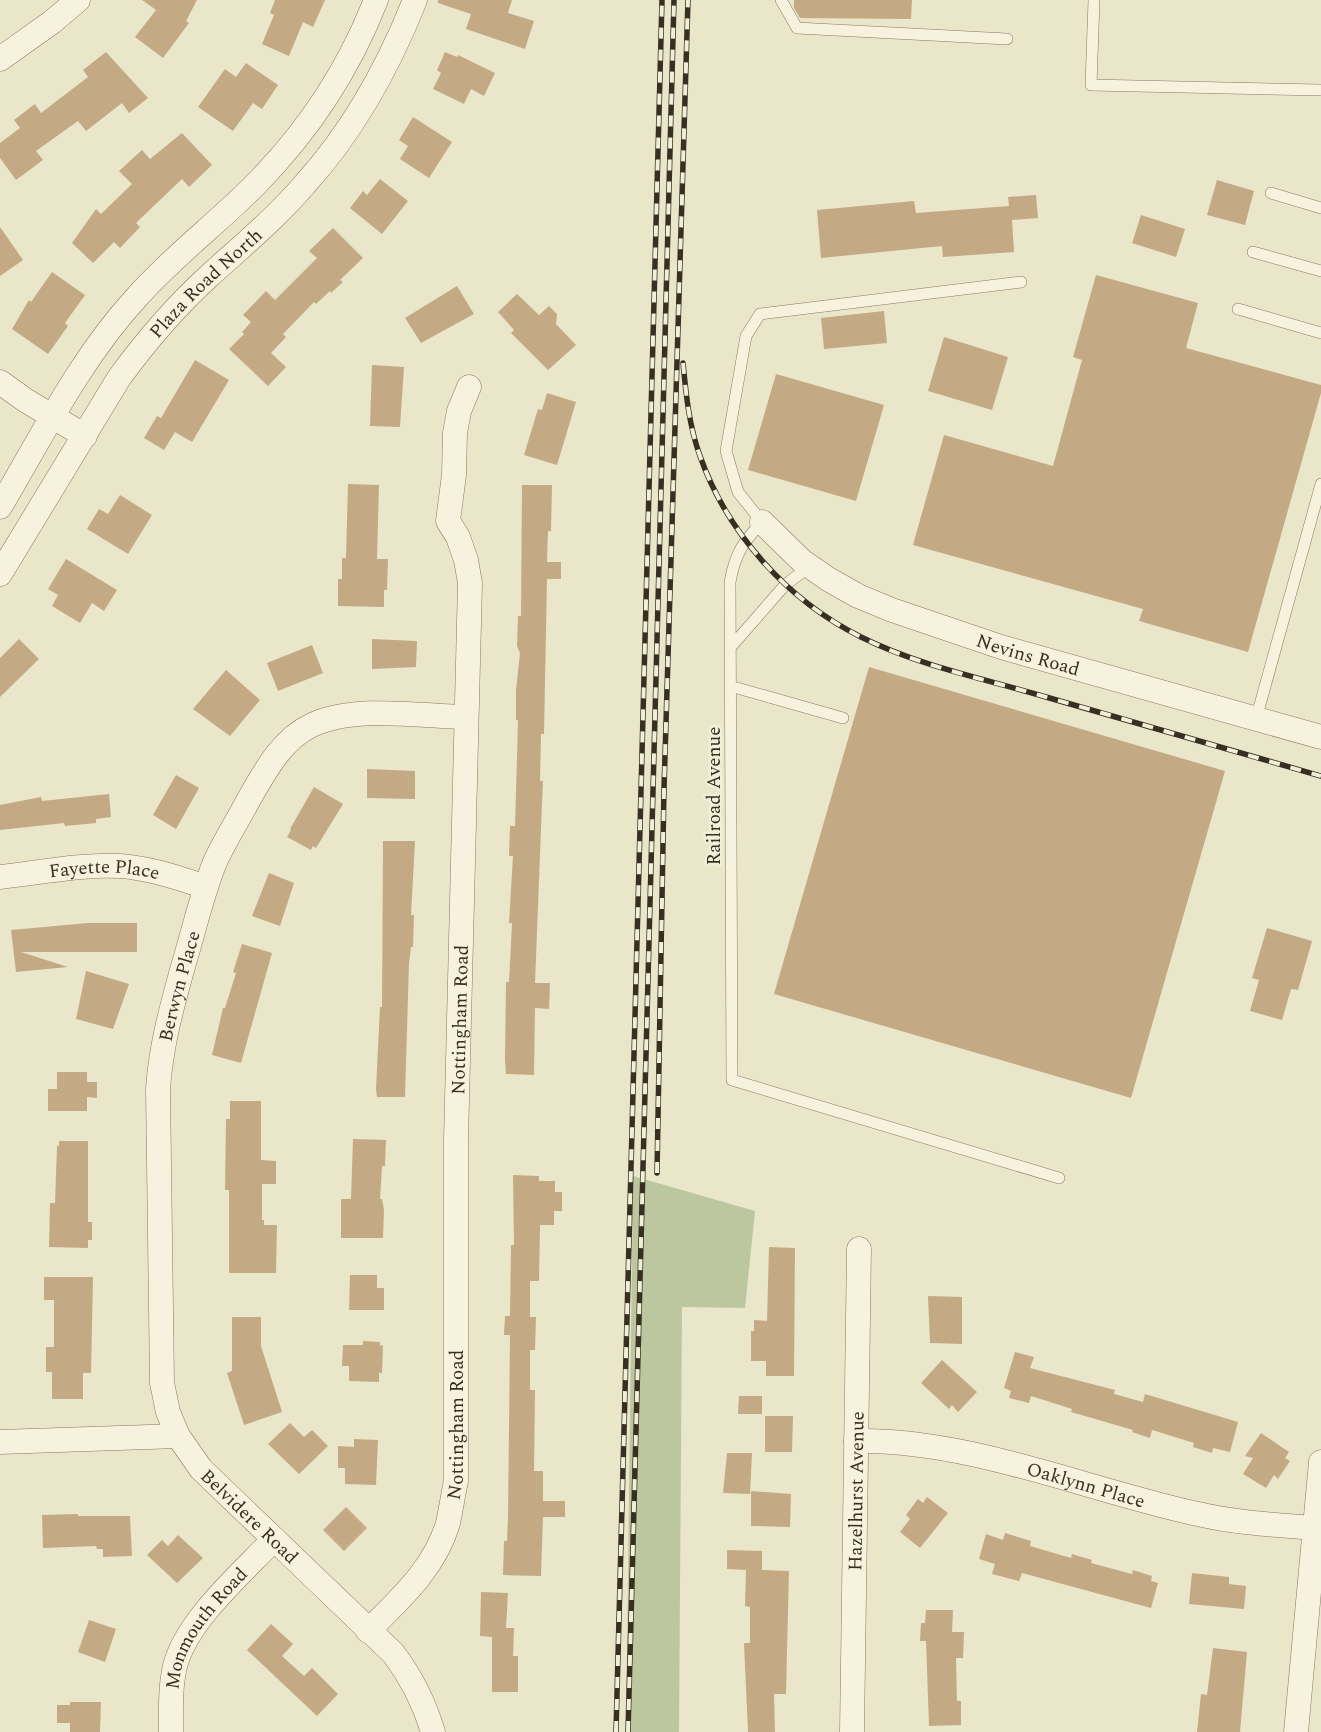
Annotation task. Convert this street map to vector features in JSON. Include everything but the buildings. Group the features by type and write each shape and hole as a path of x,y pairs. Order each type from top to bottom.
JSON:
{"street":[{"path":"0,59 52,22 78,0"},
{"name":"Plaza Road North","path":"0,574 120,378 163,322 282,208 329,156 368,98 402,34 415,0"},
{"path":"372,10 402,34"},
{"name":"Plaza Road North","path":"0,507 89,358 136,298 257,183 300,134 338,80 372,10"},
{"path":"0,382 84,436"},
{"name":"Nottingham Road","path":"368,1630 404,1596 435,1555 447,1524 456,1481 456,1140 470,583 466,560 458,537 448,521 454,475 458,411 469,387"},
{"name":"Nevins Road","path":"762,522 810,566 858,596 944,629 1001,647 1321,737"},
{"name":"Berwyn Place","path":"178,1436 168,1412 162,1383 159,1073 166,1026 206,887 226,839 264,773 276,755 292,738 311,726 332,718 351,715 466,717"},
{"name":"Fayette Place","path":"0,877 119,866 162,873 206,887"},
{"name":"Hazelhurst Avenue","path":"852,1732 859,1249"},
{"path":"0,1442 178,1436"},
{"name":"Belvidere Road","path":"178,1436 201,1469 393,1653 412,1678 426,1706 434,1732"},
{"name":"Oaklynn Place","path":"856,1441 919,1445 970,1454 1199,1514 1249,1523 1315,1528"},
{"path":"1296,1732 1321,1462"},
{"name":"Monmouth Road","path":"171,1732 171,1693 175,1666 184,1642 197,1621 274,1539"}],"lane":[{"path":"781,0 797,28 1007,39"},
{"path":"1094,0 1091,85 1321,90"},
{"path":"1271,192 1321,208"},
{"path":"1252,252 1321,271"},
{"path":"762,522 738,492 726,451 746,336 760,314 1021,282"},
{"path":"1238,309 1321,333"},
{"path":"1256,719 1321,484"},
{"name":"Railroad Avenue","path":"762,522 745,540 733,566 730,582 732,1080 1060,1178"},
{"path":"730,648 785,585 810,566"},
{"path":"730,686 843,718"}],"green space":[{"path":"633,1176 755,1211 745,1308 682,1307 679,1732 626,1732"}],"railway":[{"path":"616,1732 662,0"},
{"path":"628,1732 674,0"},
{"path":"657,1173 664,789 688,0"},
{"path":"683,363 688,410 696,445 726,512 763,562 785,584 834,622 883,647 929,664 1321,776"}]}
